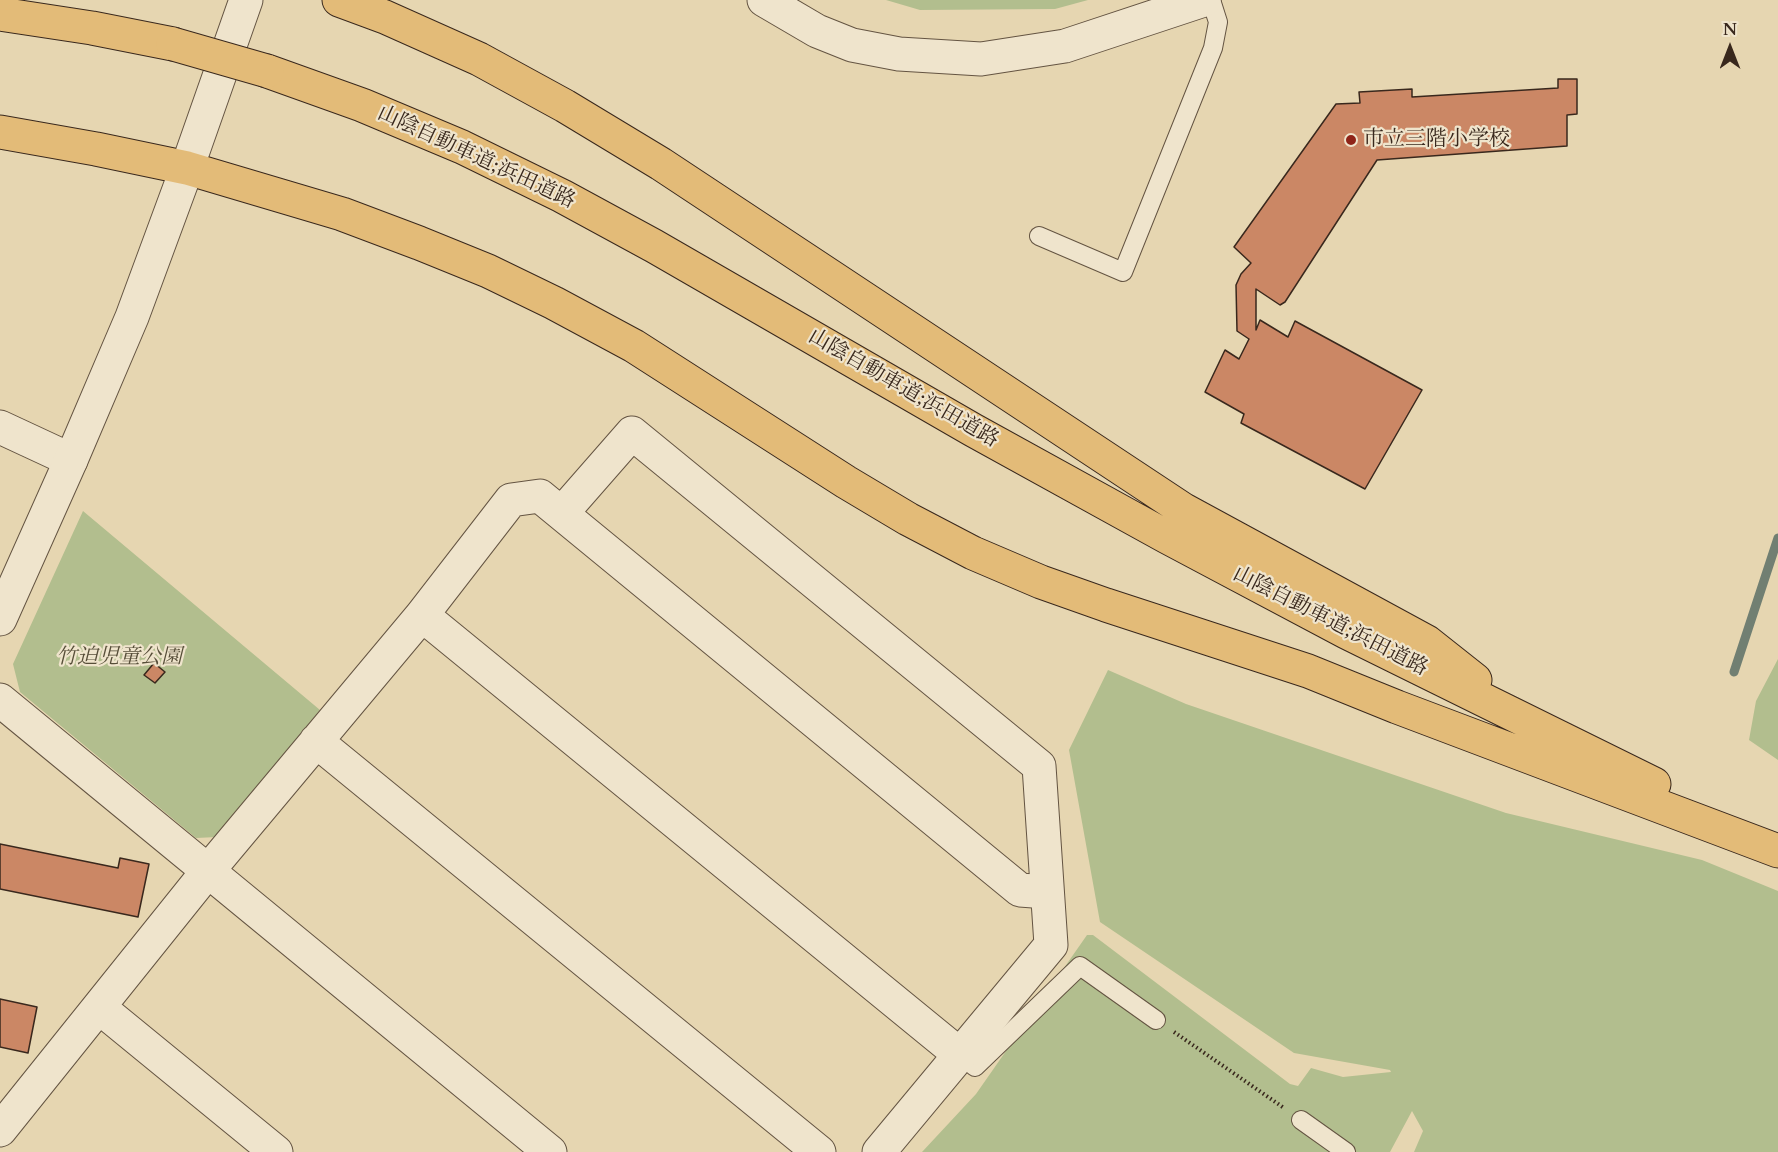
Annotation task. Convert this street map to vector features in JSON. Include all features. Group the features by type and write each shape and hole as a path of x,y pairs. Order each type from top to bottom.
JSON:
{"highway":[{"path":"339,0 385,17 478,59 566,106 662,164 1184,510 1427,642 1526,721"},
{"name":"山陰自動車道;浜田道路","path":"0,14 92,28 173,44 267,71 362,105 462,147 562,196 664,252 973,430 1346,632 1778,845"},
{"path":"0,132 96,148 187,168 342,214 488,271 634,346 846,482 908,519 973,553 1041,582 1106,605 1308,671 1778,851"}],"street":[{"path":"0,619 132,317 246,0"},
{"path":"764,0 817,32 852,45 899,54 981,59 1065,46 1204,0"},
{"path":"0,427 71,460"},
{"path":"561,513 632,434 1039,766 1051,945 879,1152"},
{"path":"0,1130 207,872 422,615 511,500 540,496 1020,890 1047,892"},
{"path":"422,615 960,1054"},
{"path":"0,700 550,1152"},
{"path":"316,741 819,1152"},
{"path":"100,1008 276,1152"},
{"path":"0,1139 16,1152"}],"lane":[{"path":"1039,236 1123,272 1213,48 1218,22 1211,0"},
{"path":"960,1054 975,1067 1080,966 1156,1020"},
{"path":"1301,1120 1346,1152"}],"path":[{"path":"1156,1020 1301,1120"}],"green space":[{"path":"886,0 1088,0 1055,9 920,10"},
{"name":"竹迫児童公園","path":"83,511 320,710 217,837 196,838 20,692 13,664"},
{"path":"1778,659 1778,760 1749,740 1756,701"},
{"path":"1108,670 1186,704 1506,813 1702,860 1778,891 1778,1152 1414,1152 1423,1131 1412,1111 1390,1152 922,1152 976,1094 1087,935 1093,935 1290,1084 1298,1086 1311,1068 1343,1077 1391,1072 1294,1053 1100,922 1069,750"}],"building":[{"path":"1558,79 1577,79 1577,114 1567,115 1567,146 1377,160 1285,302 1280,305 1256,289 1256,330 1260,320 1288,337 1295,321 1422,390 1365,489 1241,423 1244,414 1205,392 1225,350 1239,359 1249,339 1237,331 1236,285 1241,274 1251,263 1234,247 1336,104 1360,103 1359,92 1412,89 1412,97 1558,88"},
{"path":"154,663 165,672 155,683 144,675"},
{"path":"0,844 118,868 120,858 149,864 138,917 0,889"},
{"path":"0,999 37,1007 28,1053 0,1047"}],"waterway":[{"path":"1734,672 1778,538"}],"place":[{"name":"市立三階小学校","path":"1351,140"}]}
